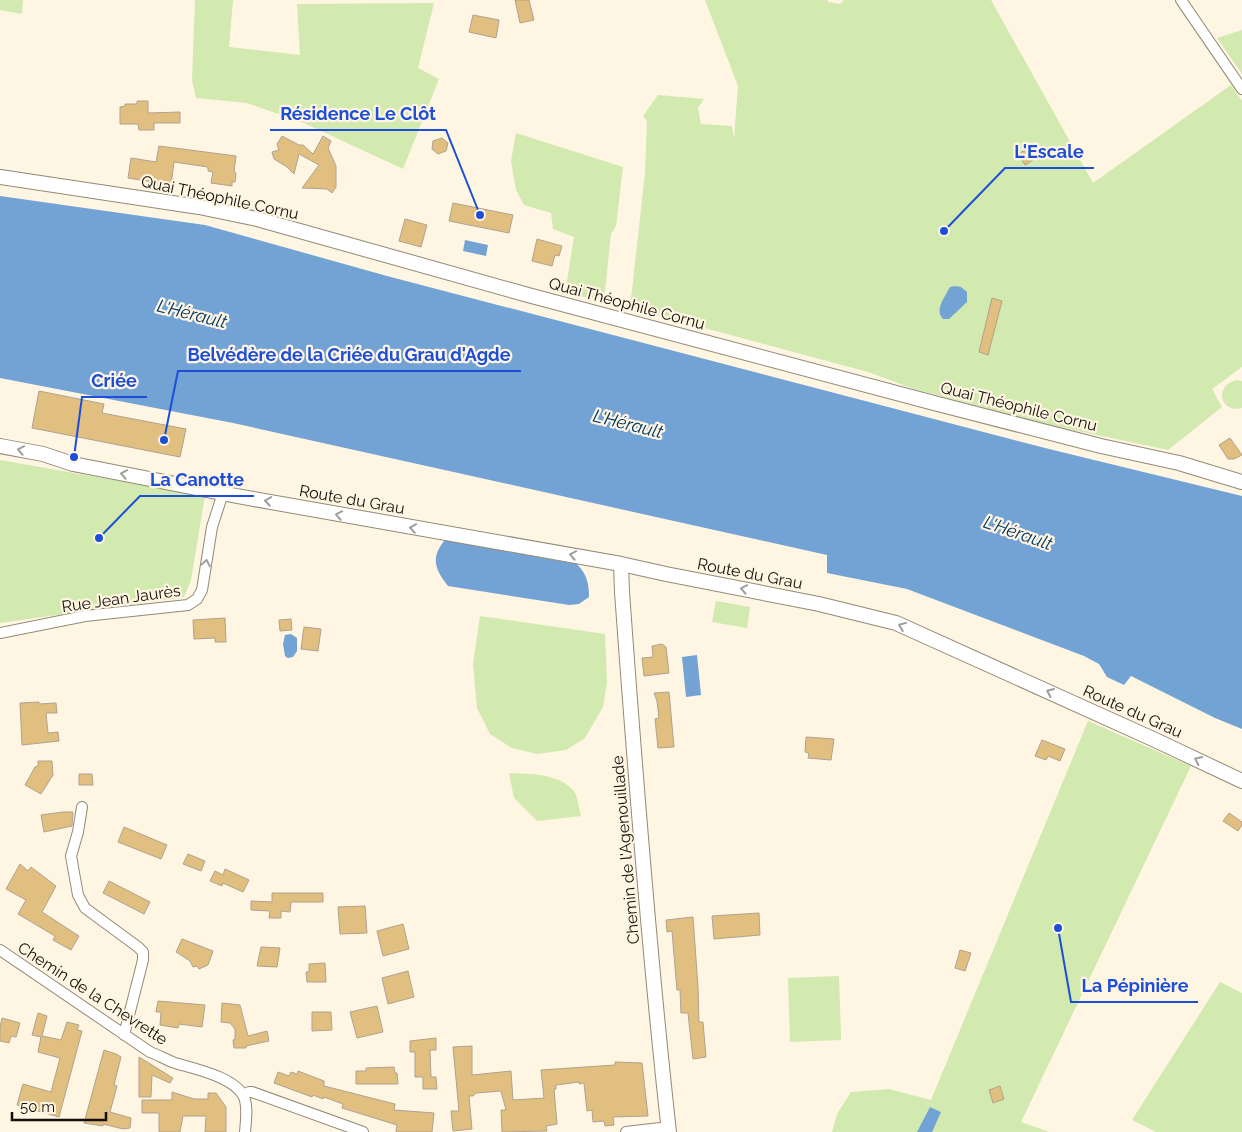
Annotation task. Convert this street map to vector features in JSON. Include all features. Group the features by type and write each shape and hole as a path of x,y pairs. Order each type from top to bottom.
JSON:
{"street":[{"path":"1181,0 1242,89"},
{"name":"Quai Théophile Cornu","path":"0,177 199,207 257,220 528,295 934,403 1101,446 1179,463 1242,482"},
{"name":"Route du Grau","path":"0,446 42,454 73,464 364,520 621,564 819,604 896,623 1242,781"},
{"name":"Rue Jean Jaurès","path":"0,633 84,616 188,605 197,599 202,590 212,526 223,493"},
{"name":"Chemin de l'Agenouillade","path":"621,564 645,894 669,1130"},
{"path":"82,807 78,832 71,856 78,895 85,908 143,952 143,960 124,1035"},
{"name":"Chemin de la Chevrette","path":"0,950 150,1052 173,1062 212,1074 231,1083 243,1095"},
{"path":"245,1132 246,1109 243,1095 249,1092 348,1130 363,1132"},
{"path":"626,1132 669,1130"}],"green space":[{"path":"0,0 23,0 22,14 0,10"},
{"path":"195,0 233,0 229,47 300,55 297,4 434,3 418,68 439,79 403,169 304,123 247,103 196,98 192,80"},
{"path":"705,0 828,0 828,2 840,4 844,0 991,0 1093,183 1231,85 1242,101 1242,367 1212,389 1222,407 1168,450 1064,428 914,389 868,372 630,308 645,173 647,121 643,116 658,95 704,99 698,108 701,124 732,126 734,139 738,86"},
{"path":"1242,30 1242,74 1217,38"},
{"path":"516,133 623,167 616,226 611,234 604,300 565,294 574,237 553,229 551,213 524,205 516,190 511,161"},
{"path":"1237,380 1242,381 1242,408 1234,409 1224,403 1222,393 1229,383"},
{"path":"0,460 205,496 191,580 184,597 0,623"},
{"path":"716,601 750,607 747,628 712,622"},
{"path":"480,616 605,634 607,683 603,707 585,738 566,750 537,754 512,748 490,734 477,708 473,664"},
{"path":"1088,721 1191,766 1021,1122 1049,1132 832,1132 837,1114 851,1092 889,1089 931,1100"},
{"path":"509,773 551,777 567,784 576,796 581,816 537,821 514,798"},
{"path":"839,976 841,1040 790,1042 788,978"},
{"path":"1220,982 1242,993 1242,1132 1156,1132 1132,1120"}],"water":[{"name":"L'Hérault","path":"0,196 205,225 387,276 1049,449 1242,496 1242,729 1215,718 1131,676 1124,685 1107,677 1099,664 1084,656 907,589 827,573 827,555 233,423 0,378"},
{"path":"465,240 488,245 486,256 463,251"},
{"path":"950,287 961,287 967,292 967,302 949,319 943,319 940,312 941,303"},
{"path":"445,540 577,564 587,579 589,597 579,604 569,605 448,586 437,569 436,563 437,552"},
{"path":"291,634 297,638 297,651 293,657 288,658 285,656 283,644 285,635"},
{"path":"697,655 701,695 686,697 682,657"},
{"path":"930,1107 941,1112 932,1132 917,1132"}],"building":[{"path":"515,0 529,0 534,20 520,23"},
{"path":"473,15 499,20 496,38 469,32"},
{"path":"137,101 148,101 148,113 180,112 180,123 154,123 154,130 139,130 138,124 120,124 120,107 125,106 125,104 137,104"},
{"path":"282,136 299,145 303,145 313,154 323,136 331,141 328,148 336,166 336,187 332,193 327,189 302,188 319,165 299,154 294,174 274,159 272,152 279,150 277,144"},
{"path":"442,138 448,143 446,151 438,154 432,149 433,141"},
{"path":"159,146 236,156 235,182 232,182 232,186 211,183 213,172 208,171 208,167 174,162 170,193 152,190 153,182 128,178 131,158 156,162"},
{"path":"1030,147 1036,158 1025,165 1018,154"},
{"path":"453,203 513,215 509,233 449,221"},
{"path":"405,219 427,225 421,247 399,241"},
{"path":"537,239 562,246 559,256 555,255 552,266 532,261"},
{"path":"992,298 1002,301 988,355 979,352"},
{"path":"39,391 104,404 102,413 186,429 180,457 32,428"},
{"path":"1230,438 1242,455 1234,459 1228,459 1219,445"},
{"path":"225,618 226,642 215,642 215,638 194,639 193,620"},
{"path":"291,619 292,630 280,631 279,620"},
{"path":"304,627 321,629 318,651 301,649"},
{"path":"662,644 666,647 669,673 644,676 642,658 653,657 652,646"},
{"path":"669,692 674,747 658,748 655,719 659,718 654,693"},
{"path":"39,702 39,704 56,703 57,713 46,713 48,733 58,732 59,741 22,745 20,703"},
{"path":"806,737 834,739 831,760 808,758 809,753 805,752"},
{"path":"1042,740 1065,749 1060,761 1048,756 1046,760 1035,756"},
{"path":"38,761 52,761 53,775 41,794 25,785 35,767 38,766"},
{"path":"79,774 92,774 93,785 79,785"},
{"path":"73,812 72,826 44,832 41,815"},
{"path":"1229,813 1242,822 1238,831 1223,821"},
{"path":"124,827 167,845 161,859 118,842"},
{"path":"188,854 205,861 201,871 183,864"},
{"path":"20,864 28,871 31,867 56,886 42,912 79,936 71,950 53,940 55,936 18,914 26,900 6,889"},
{"path":"225,869 249,880 243,892 223,883 222,886 210,881 215,871 223,875"},
{"path":"109,881 150,902 144,914 103,893"},
{"path":"272,893 323,893 323,902 291,902 290,912 281,911 281,918 269,918 270,911 251,910 251,901 272,902"},
{"path":"365,906 367,933 340,934 338,907"},
{"path":"759,913 760,935 714,939 712,916"},
{"path":"693,917 699,1022 703,1022 706,1057 693,1059 688,1013 681,1013 680,990 677,990 672,931 667,932 666,920"},
{"path":"403,924 409,949 383,956 377,931"},
{"path":"182,939 213,951 208,965 199,969 197,966 193,967 190,961 176,952"},
{"path":"261,947 280,948 277,967 257,966"},
{"path":"960,950 971,953 965,971 955,968"},
{"path":"325,963 326,982 307,982 306,972 309,972 309,964"},
{"path":"408,971 414,997 388,1004 382,978"},
{"path":"158,1001 205,1005 202,1027 179,1024 178,1028 160,1025 161,1012 156,1012"},
{"path":"222,1003 240,1005 248,1036 267,1031 269,1041 246,1046 246,1048 234,1048 235,1029 230,1023 221,1022"},
{"path":"377,1006 383,1032 357,1038 350,1012"},
{"path":"312,1012 331,1012 332,1030 312,1031"},
{"path":"38,1013 47,1016 42,1036 61,1040 67,1022 79,1025 77,1030 82,1031 59,1117 17,1105 23,1084 51,1092 60,1058 38,1052 41,1037 32,1035"},
{"path":"2,1018 20,1023 16,1037 11,1036 9,1043 0,1041"},
{"path":"436,1038 436,1050 430,1050 431,1077 436,1077 437,1089 423,1089 423,1077 415,1077 415,1052 410,1052 410,1041"},
{"path":"472,1046 472,1075 511,1071 513,1100 544,1098 541,1070 615,1065 615,1062 642,1063 648,1116 613,1117 614,1125 605,1126 604,1121 593,1122 592,1110 587,1111 584,1083 579,1084 579,1082 556,1085 556,1089 554,1089 557,1124 546,1126 547,1131 502,1132 501,1110 506,1110 501,1091 476,1093 473,1096 469,1096 472,1129 453,1131 451,1111 459,1111 453,1047"},
{"path":"104,1050 121,1057 114,1085 117,1086 110,1112 131,1118 130,1128 123,1129 103,1124 103,1126 84,1123"},
{"path":"139,1057 173,1078 170,1083 152,1075 151,1097 139,1097"},
{"path":"394,1067 395,1073 397,1073 398,1084 356,1084 356,1071 366,1071 366,1068"},
{"path":"298,1071 324,1081 324,1086 395,1104 394,1110 434,1113 432,1132 396,1132 397,1125 342,1108 343,1104 324,1097 323,1099 313,1095 312,1097 274,1083 278,1072 289,1076 291,1072 297,1074"},
{"path":"1000,1086 1004,1099 993,1103 989,1090"},
{"path":"172,1092 194,1099 208,1099 208,1093 216,1093 226,1107 226,1132 205,1132 206,1116 183,1116 180,1132 159,1132 159,1113 142,1113 142,1100 172,1100"}],"place":[{"name":"Résidence Le Clôt","path":"480,215"},
{"name":"L'Escale","path":"944,231"},
{"name":"Belvédère de la Criée du Grau d'Agde","path":"164,440"},
{"name":"Criée","path":"74,457"},
{"name":"La Canotte","path":"99,538"},
{"name":"La Pépinière","path":"1058,928"}]}
